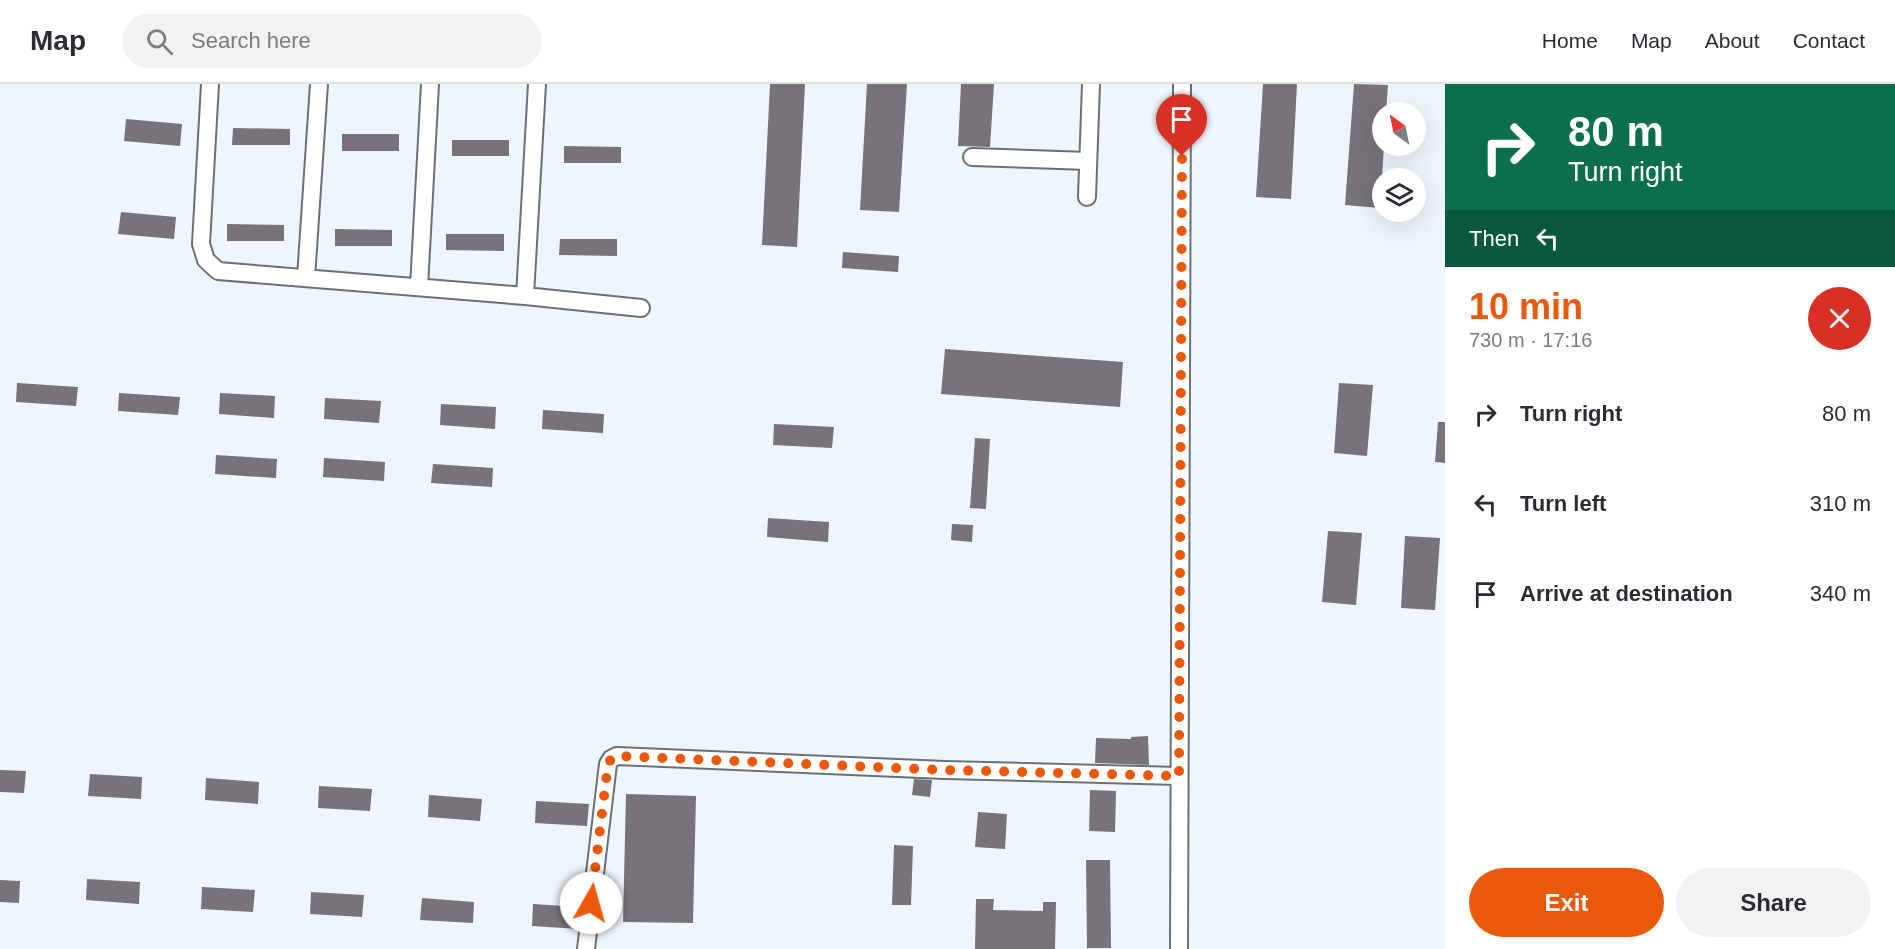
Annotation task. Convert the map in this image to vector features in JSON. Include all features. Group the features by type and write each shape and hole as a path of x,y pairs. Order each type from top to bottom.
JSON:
{"street":[{"path":"210,84 201,244 207,260 218,271 525,296 641,308"},
{"path":"306,278 319,84"},
{"path":"419,287 430,84"},
{"path":"525,296 537,84"},
{"path":"1087,197 1091,84"},
{"path":"1179,949 1182,84"},
{"path":"972,157 1088,161"},
{"path":"586,949 608,764 617,756 956,770 1179,776"}],"building":[{"path":"770,84 805,84 797,247 762,245"},
{"path":"867,84 907,84 899,212 860,210"},
{"path":"961,84 994,84 990,147 958,146"},
{"path":"1263,84 1297,84 1291,199 1256,197"},
{"path":"1354,84 1388,85 1387,102 1372,102 1372,156 1383,156 1383,168 1372,168 1372,207 1345,205"},
{"path":"126,119 182,124 180,146 124,141"},
{"path":"233,128 290,129 290,145 232,145"},
{"path":"342,134 399,134 399,151 342,151"},
{"path":"452,140 509,140 509,156 452,156"},
{"path":"564,146 621,147 621,163 564,163"},
{"path":"121,212 176,217 174,239 118,234"},
{"path":"227,224 284,225 284,241 227,241"},
{"path":"335,229 392,230 392,246 335,246"},
{"path":"446,234 504,234 504,251 446,250"},
{"path":"560,239 617,239 617,256 559,255"},
{"path":"843,252 899,256 898,272 842,268"},
{"path":"945,349 1123,362 1120,407 941,394"},
{"path":"17,383 78,387 76,406 16,402"},
{"path":"1339,383 1373,385 1367,456 1334,453"},
{"path":"119,393 180,397 178,415 118,411"},
{"path":"220,393 275,396 274,418 219,414"},
{"path":"325,398 381,401 379,423 324,419"},
{"path":"441,404 496,407 495,429 440,425"},
{"path":"543,410 604,414 603,433 542,429"},
{"path":"1438,422 1445,422 1445,463 1435,462"},
{"path":"774,424 834,427 832,448 773,445"},
{"path":"975,438 990,439 986,509 970,508"},
{"path":"216,455 277,459 276,478 215,474"},
{"path":"324,458 385,462 384,481 323,477"},
{"path":"433,464 493,468 492,487 431,483"},
{"path":"768,518 829,522 828,542 767,537"},
{"path":"952,524 973,525 972,542 951,540"},
{"path":"1328,531 1362,533 1356,605 1322,602"},
{"path":"1405,536 1440,538 1435,610 1401,608"},
{"path":"1148,736 1149,765 1095,763 1096,738 1131,739 1131,737"},
{"path":"0,770 26,771 24,793 0,792"},
{"path":"90,774 142,777 141,799 88,796"},
{"path":"206,778 259,782 258,804 205,800"},
{"path":"914,779 932,780 930,797 912,795"},
{"path":"319,786 372,789 370,811 318,808"},
{"path":"1090,790 1116,791 1115,832 1089,831"},
{"path":"626,794 696,796 693,923 623,922"},
{"path":"429,795 482,799 480,821 428,817"},
{"path":"536,801 589,804 587,826 535,823"},
{"path":"978,812 1007,814 1005,849 975,847"},
{"path":"894,845 913,846 911,905 892,905"},
{"path":"1086,860 1110,860 1111,948 1087,948"},
{"path":"87,879 140,882 139,904 86,900"},
{"path":"0,880 20,881 19,903 0,902"},
{"path":"202,887 255,890 253,912 201,909"},
{"path":"311,892 364,895 362,917 310,914"},
{"path":"422,898 474,902 473,923 420,920"},
{"path":"976,899 994,899 993,910 1043,911 1043,902 1056,902 1055,949 975,949"},
{"path":"533,904 580,907 578,929 532,926"}],"route":[{"path":"591,903 608,764 617,756 945,770 1179,776 1182,156"}]}
